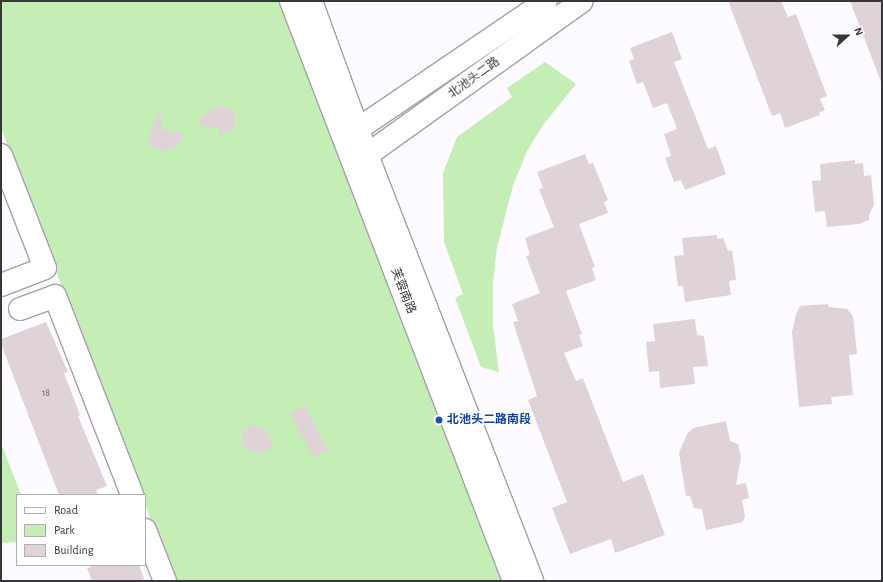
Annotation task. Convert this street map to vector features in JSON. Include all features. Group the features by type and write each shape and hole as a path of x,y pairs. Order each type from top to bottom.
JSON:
{"main road":[{"name":"芙蓉南路","path":"291,1 514,581"},
{"name":"芙蓉南路","path":"311,1 367,154 532,581"},
{"name":"北池头二路","path":"358,129 546,1"},
{"name":"北池头二路","path":"367,154 582,1"},
{"path":"1,155 44,268 1,285"},
{"path":"20,309 55,296 132,494"},
{"path":"146,533 165,581"}],"green space":[{"path":"1,1 281,1 507,581 175,581 146,507 146,494 142,494 1,128"},
{"path":"545,62 576,84 543,125 527,151 513,186 497,247 493,283 493,326 499,372 481,367 455,298 463,294 444,242 443,173 457,137 512,97 507,88"},
{"path":"1,443 21,494 16,494 16,542 1,543"}],"building":[{"path":"728,1 781,1 788,17 796,14 827,96 820,99 825,110 819,113 820,115 785,128 780,113 772,116"},
{"path":"850,1 882,1 882,82 881,82"},
{"path":"672,32 682,59 674,62 708,149 716,146 726,174 685,190 681,180 674,182 665,158 671,156 664,134 677,129 667,103 653,108 643,82 637,84 629,61 634,59 630,48"},
{"path":"220,106 229,109 235,114 235,125 230,131 219,136 219,128 197,125 208,111"},
{"path":"160,108 162,130 184,133 177,146 165,151 153,148 148,139"},
{"path":"585,154 589,164 593,163 608,200 604,202 608,213 579,224 595,267 592,268 596,280 566,291 582,334 579,335 583,346 564,353 576,381 583,378 623,482 643,474 665,535 615,553 611,539 570,554 552,508 567,502 528,400 537,396 513,322 518,321 512,304 540,293 526,256 530,255 525,238 554,227 539,189 543,188 537,172"},
{"path":"855,160 855,164 863,163 864,176 871,175 874,205 869,215 869,220 859,224 827,227 825,211 815,212 812,181 821,180 820,164"},
{"path":"717,235 717,239 723,238 728,251 732,250 736,280 729,281 731,295 685,302 683,286 678,286 674,256 684,255 682,238"},
{"path":"828,304 829,307 847,309 853,316 857,354 849,355 853,395 831,397 832,404 799,407 792,332 796,314 800,306"},
{"path":"695,319 697,335 704,336 708,366 693,367 695,384 660,388 659,371 649,372 646,342 655,341 653,324"},
{"path":"46,322 68,372 64,373 80,415 78,416 107,486 96,490 98,494 59,494 1,344 1,339"},
{"path":"305,406 328,450 313,457 290,413"},
{"path":"726,421 730,441 738,444 741,457 736,485 746,483 749,498 742,500 745,516 743,522 706,530 702,509 694,508 690,496 686,496 679,453 687,434 693,428"},
{"path":"249,426 257,426 265,430 272,440 270,449 256,453 243,447 242,434"},
{"path":"92,566 139,566 145,581 92,581 87,568"}],"place":[{"name":"北池头二路南段","path":"439,420"}]}
